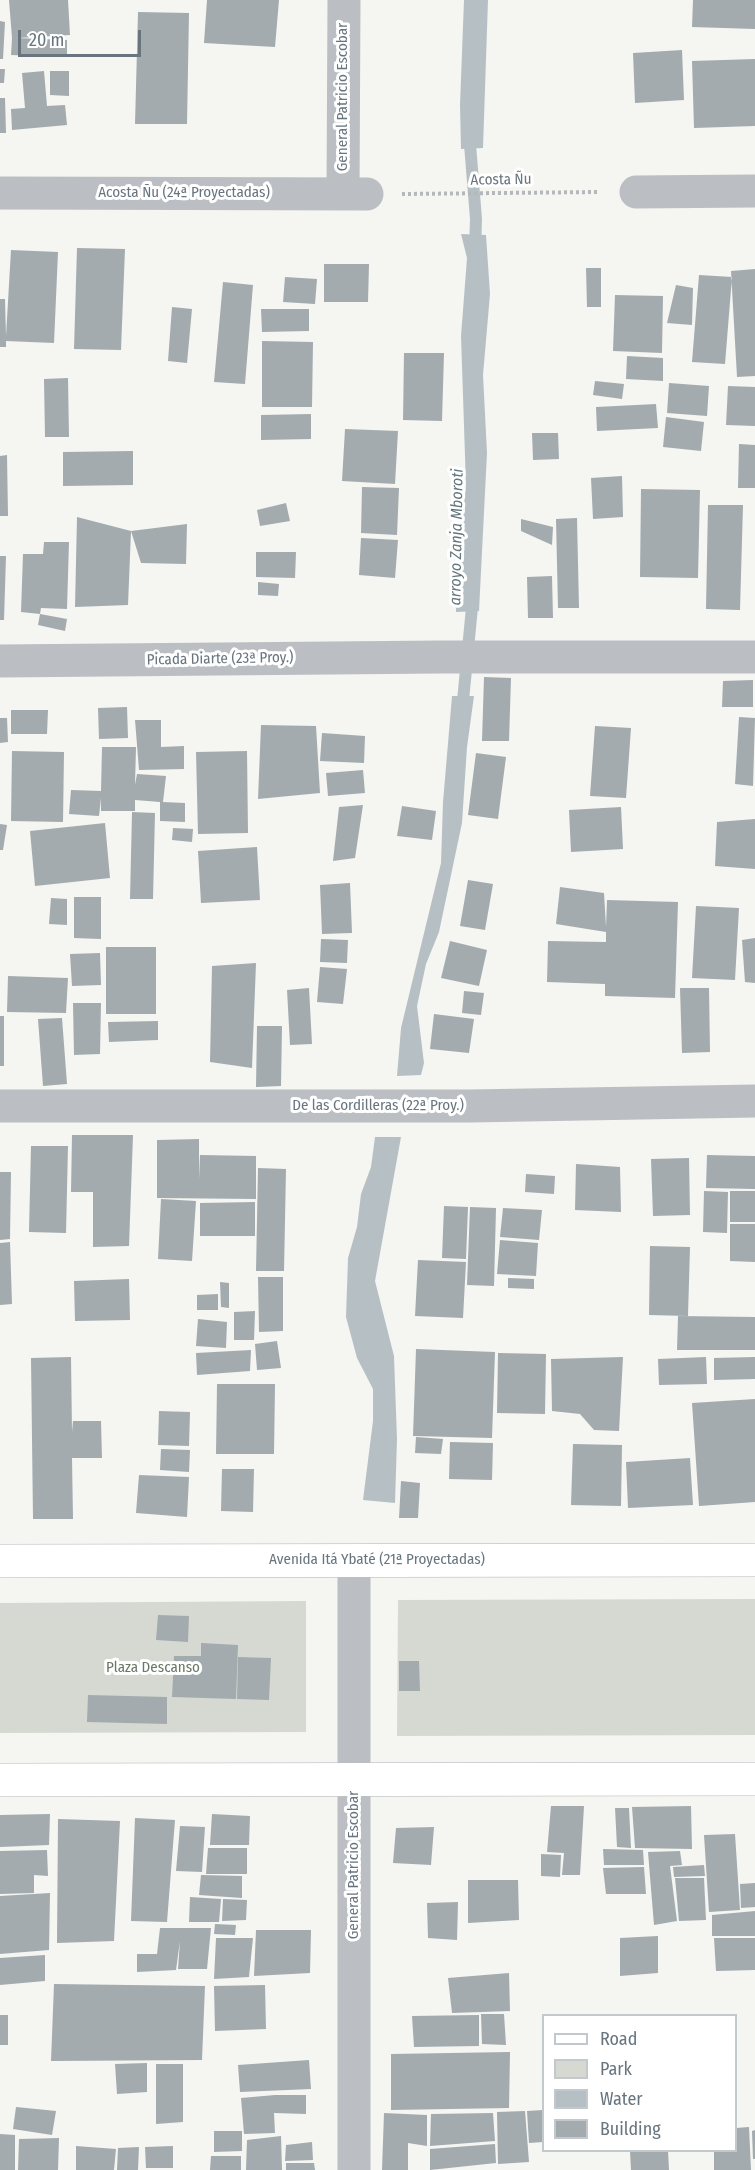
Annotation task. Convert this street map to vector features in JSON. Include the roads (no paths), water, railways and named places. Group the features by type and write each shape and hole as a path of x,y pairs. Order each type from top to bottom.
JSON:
{"main road":[{"name":"Avenida Itá Ybaté (21ª Proyectadas)","path":"0,1561 755,1560"},
{"path":"0,1780 755,1779"}],"street":[{"name":"General Patricio Escobar","path":"344,0 355,194"},
{"path":"636,192 755,191"},
{"name":"Acosta Ñu (24ª Proyectadas)","path":"0,193 355,194"},
{"name":"Picada Diarte (23ª Proy.)","path":"0,661 755,657"},
{"name":"De las Cordilleras (22ª Proy.)","path":"0,1106 470,1106 755,1101"},
{"name":"General Patricio Escobar","path":"354,1561 354,2170"}],"water":[{"path":"464,0 488,0 483,148 461,149 460,105"},
{"path":"461,234 486,235 490,294 483,375 487,453 479,611 456,612 456,570 466,486 461,336 467,258"},
{"path":"452,696 474,696 467,747 462,823 439,932 426,964 417,1006 424,1063 421,1075 397,1076 401,1028 441,863 443,802"},
{"path":"375,1137 401,1137 375,1281 394,1356 397,1439 395,1503 363,1500 373,1421 373,1389 357,1358 346,1317 348,1258 357,1227 361,1194 371,1167"}],"waterway":[{"name":"arroyo Zanja Mboroti","path":"469,132 476,219 475,250"},
{"name":"arroyo Zanja Mboroti","path":"462,711 473,597"}],"park label":[{"name":"Plaza Descanso","path":"153,1668"}]}
